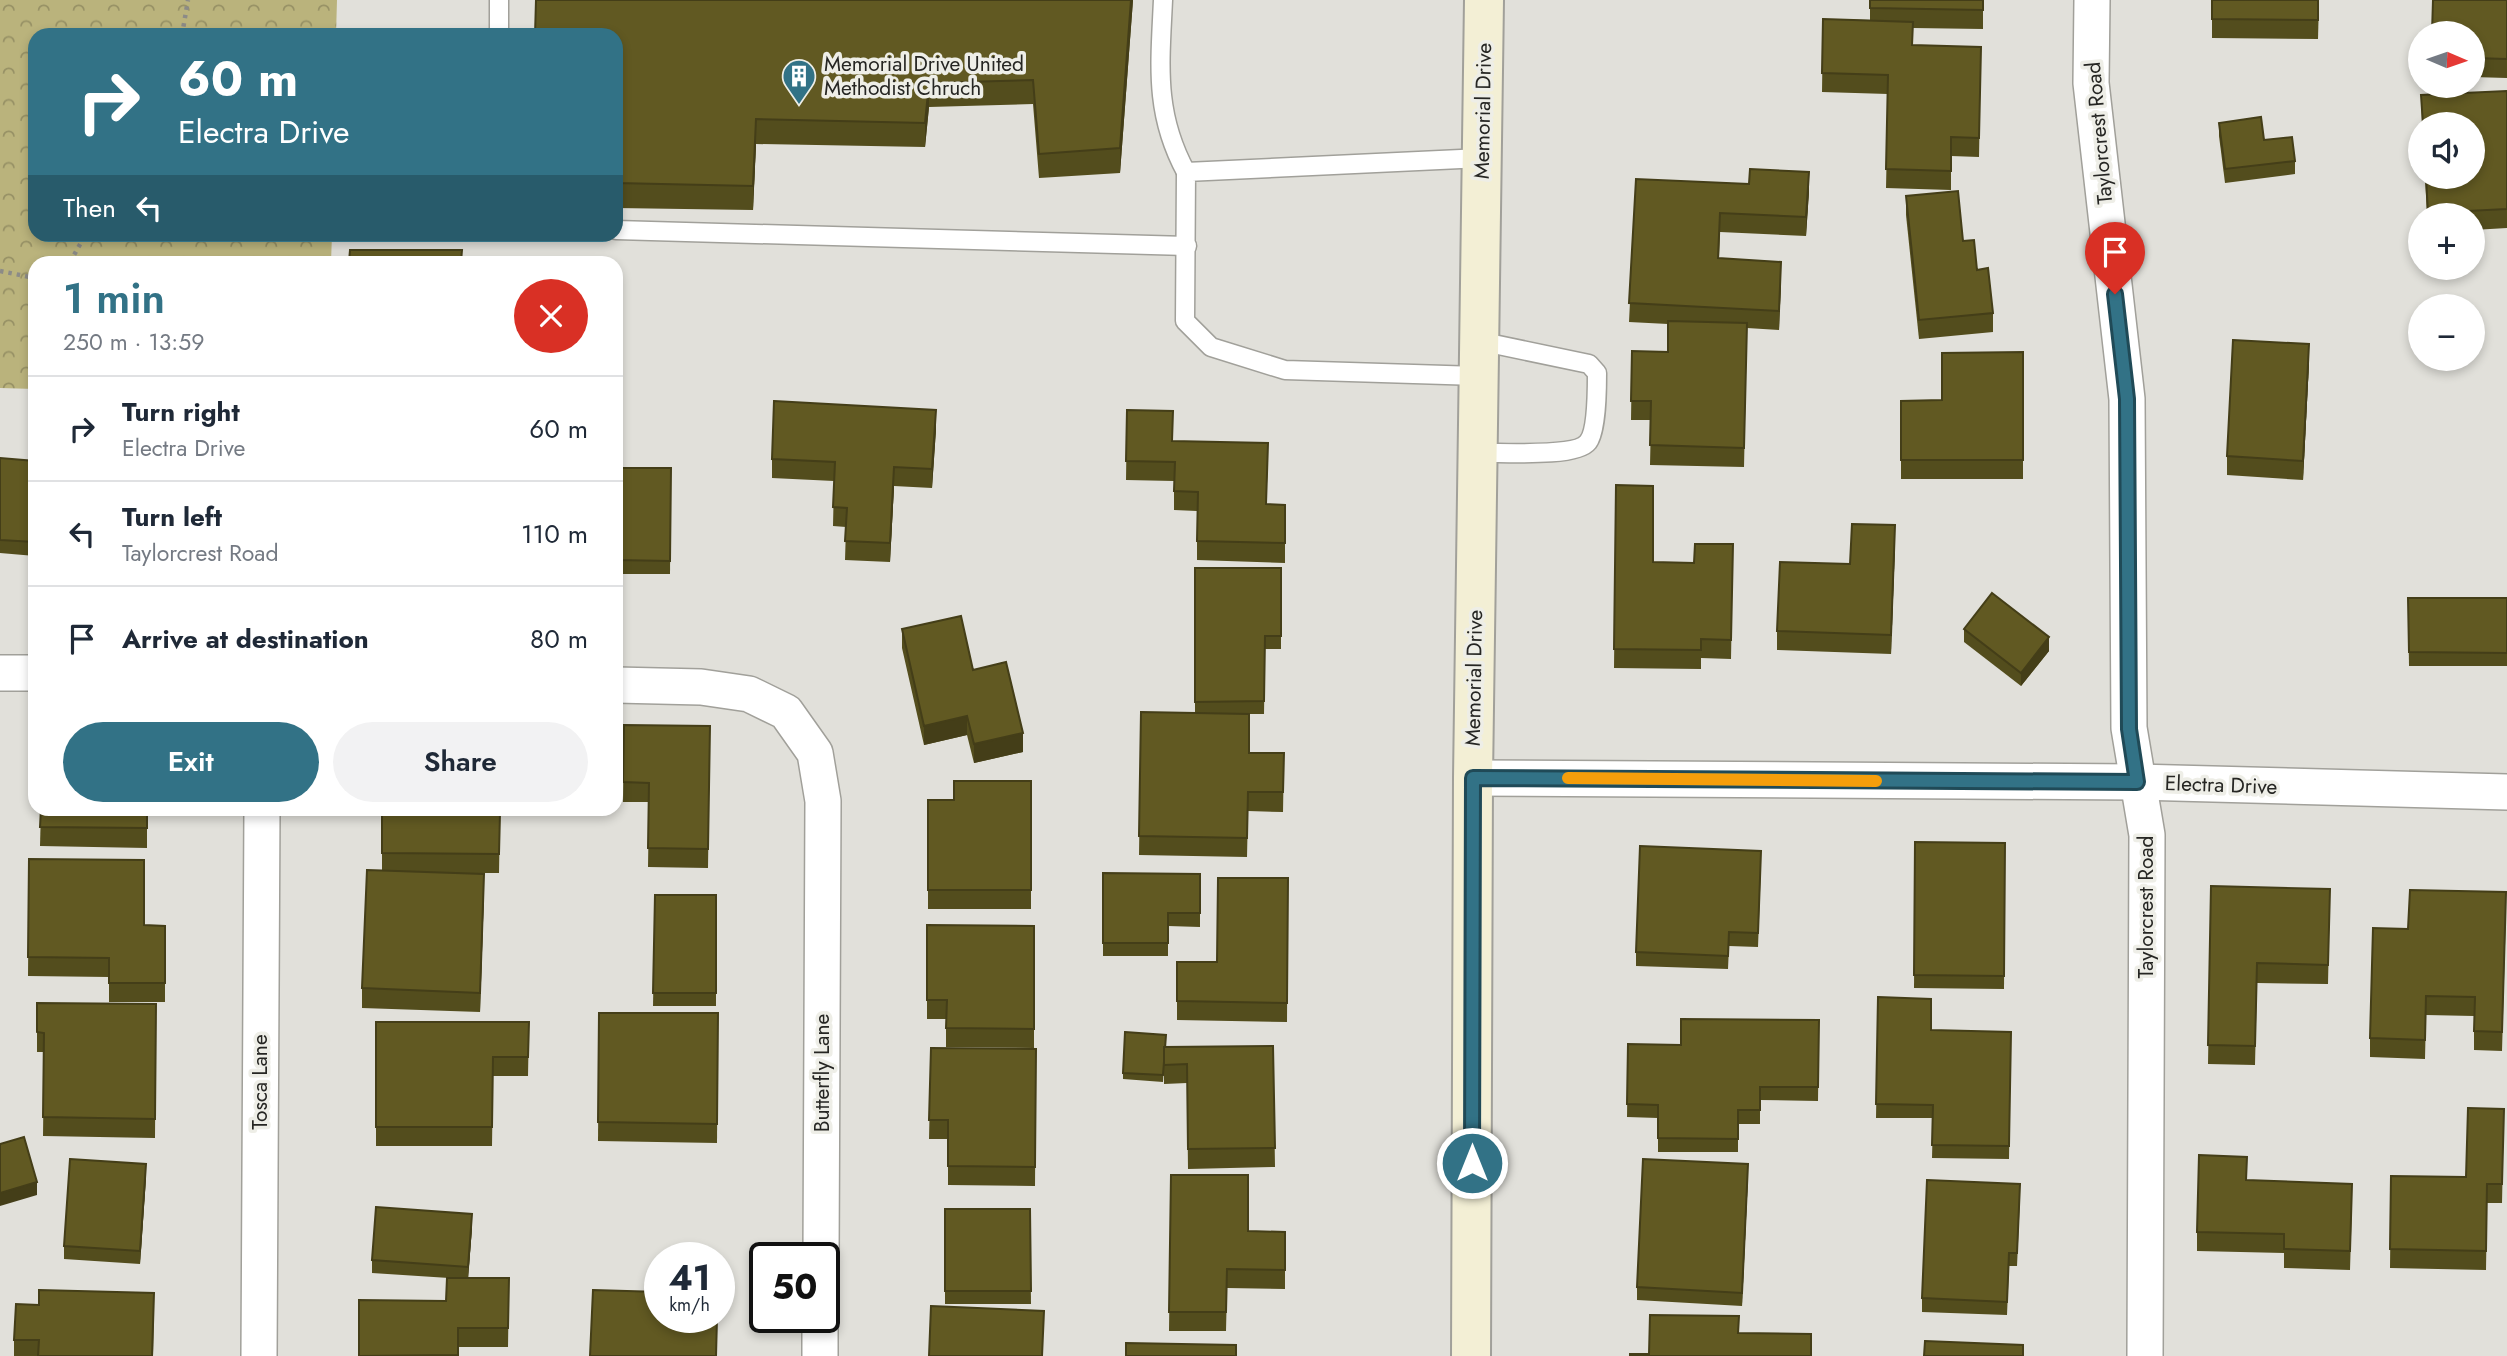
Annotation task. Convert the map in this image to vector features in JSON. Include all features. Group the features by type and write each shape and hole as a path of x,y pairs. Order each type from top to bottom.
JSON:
{"main road":[{"name":"Memorial Drive","path":"1471,1356 1473,778 1484,0"}],"street":[{"name":"Taylorcrest Road","path":"2092,0 2091,83 2127,399 2129,729 2147,835 2145,1356"},
{"path":"0,673 28,673"},
{"name":"Butterfly Lane","path":"623,685 701,687 749,694 786,712 814,753 823,802 821,1242"},
{"name":"Electra Drive","path":"1473,778 2137,782 2507,792"},
{"name":"Tosca Lane","path":"258,1356 262,816"},
{"path":"820,1333 820,1356"}],"lane":[{"path":"499,0 499,28"},
{"path":"1163,0 1162,104 1170,142 1186,172 1185,321 1211,347 1285,370 1479,359 1589,363 1597,373 1591,438 1586,446 1571,451 1477,453"},
{"path":"1186,172 1482,158"},
{"path":"623,230 1187,246"}],"path":[{"path":"184,28 188,0"},
{"path":"0,271 28,277"}],"green space":[{"path":"0,0 337,0 336,28 28,28 28,242 332,242 331,256 28,256 28,389 0,388"}],"building":[{"name":"Memorial Drive United Methodist Chruch","path":"536,0 1131,0 1120,148 1039,154 1033,80 929,83 925,123 756,119 753,186 623,183 623,28 535,28"},
{"path":"1870,0 1983,0 1983,10 1870,8"},
{"path":"2212,0 2318,0 2318,20 2212,19"},
{"path":"2433,0 2507,0 2507,59 2485,58 2485,21 2432,21"},
{"path":"1823,19 1913,22 1912,45 1981,47 1979,138 1951,137 1951,171 1886,169 1888,75 1822,73"},
{"path":"2507,91 2507,209 2485,210 2485,203 2427,203 2427,189 2485,189 2485,112 2422,112 2421,98 2485,98 2485,92"},
{"path":"2261,117 2264,140 2292,137 2295,161 2225,169 2219,123"},
{"path":"1750,169 1809,172 1806,217 1720,213 1718,258 1781,262 1779,311 1629,303 1636,179 1749,184"},
{"path":"1958,191 1963,241 1974,240 1977,270 1988,268 1993,313 1919,320 1906,196"},
{"path":"350,250 462,250 462,256 350,256"},
{"path":"1668,321 1747,323 1744,448 1650,445 1651,401 1631,401 1632,351 1668,352"},
{"path":"2233,340 2309,344 2303,461 2227,456"},
{"path":"2023,352 2023,460 1901,460 1901,401 1942,400 1942,353"},
{"path":"774,401 936,410 932,469 894,467 890,543 845,541 847,508 833,507 835,462 772,459"},
{"path":"1127,410 1173,411 1172,441 1268,443 1266,504 1285,505 1285,543 1197,541 1198,492 1174,491 1175,462 1126,461"},
{"path":"0,458 28,460 28,542 0,540"},
{"path":"623,468 671,468 670,561 623,560"},
{"path":"1616,485 1653,486 1653,562 1694,563 1695,544 1733,544 1731,640 1701,639 1701,650 1614,649"},
{"path":"1852,524 1895,525 1891,635 1777,631 1780,562 1850,564"},
{"path":"1195,568 1281,568 1281,636 1265,636 1264,701 1195,702"},
{"path":"1992,593 2049,637 2021,673 1964,629"},
{"path":"2408,598 2507,598 2507,653 2409,652"},
{"path":"961,616 973,670 1006,662 1023,733 974,744 967,716 924,726 902,629"},
{"path":"1141,712 1249,714 1249,753 1284,753 1283,792 1248,792 1247,838 1139,836"},
{"path":"624,725 710,726 708,849 648,848 649,783 623,782"},
{"path":"954,781 1031,781 1031,890 928,890 928,800 954,800"},
{"path":"41,816 147,816 147,828 40,827"},
{"path":"382,816 500,816 499,854 382,853"},
{"path":"1915,842 2005,843 2004,976 1914,975"},
{"path":"1640,846 1761,851 1758,933 1729,932 1728,956 1636,952"},
{"path":"29,859 144,860 144,925 165,926 165,983 109,983 109,958 28,957"},
{"path":"367,870 484,874 480,993 362,988"},
{"path":"1103,873 1200,874 1200,913 1168,913 1168,943 1103,943"},
{"path":"1218,878 1288,878 1287,1003 1177,1001 1177,962 1217,962"},
{"path":"2211,886 2330,889 2328,965 2257,963 2255,1046 2208,1045"},
{"path":"2410,890 2506,892 2502,1032 2474,1031 2475,997 2426,996 2425,1040 2370,1038 2373,928 2408,929"},
{"path":"655,895 716,895 716,993 653,993"},
{"path":"927,925 1034,926 1034,1029 946,1028 947,1000 927,1000"},
{"path":"1878,997 1931,999 1931,1030 2011,1032 2009,1146 1932,1145 1933,1105 1876,1104"},
{"path":"37,1003 156,1004 155,1119 43,1117 44,1033 37,1032"},
{"path":"599,1013 718,1013 717,1124 598,1122"},
{"path":"1681,1019 1819,1020 1818,1087 1760,1087 1760,1110 1738,1110 1738,1139 1658,1138 1658,1105 1627,1104 1628,1044 1681,1045"},
{"path":"376,1022 529,1022 528,1057 493,1057 492,1127 376,1127"},
{"path":"1125,1032 1166,1035 1163,1075 1123,1073"},
{"path":"1273,1046 1275,1148 1188,1149 1187,1064 1164,1065 1164,1047"},
{"path":"931,1048 1036,1049 1035,1167 948,1166 948,1120 929,1120"},
{"path":"2468,1108 2504,1109 2502,1184 2487,1184 2486,1251 2390,1249 2391,1176 2466,1177"},
{"path":"24,1137 37,1182 0,1193 0,1144"},
{"path":"2199,1155 2247,1157 2246,1180 2352,1184 2350,1251 2284,1249 2284,1234 2197,1232"},
{"path":"70,1159 146,1164 140,1251 64,1246"},
{"path":"1643,1159 1748,1164 1742,1293 1637,1287"},
{"path":"1171,1175 1248,1175 1248,1231 1285,1232 1285,1270 1227,1269 1226,1312 1169,1312"},
{"path":"1927,1180 2020,1184 2017,1253 2009,1253 2007,1302 1922,1298"},
{"path":"376,1207 472,1214 468,1267 372,1260"},
{"path":"945,1209 1030,1209 1031,1291 945,1291"},
{"path":"447,1278 509,1278 508,1328 458,1328 458,1355 359,1356 359,1300 446,1301"},
{"path":"39,1290 154,1293 152,1356 38,1356 39,1340 14,1340 16,1304 39,1305"},
{"path":"593,1290 644,1292 644,1333 717,1333 716,1356 590,1356"},
{"path":"931,1306 1044,1311 1042,1356 929,1356"},
{"path":"1650,1315 1739,1316 1738,1333 1811,1334 1811,1356 1630,1356 1649,1354"},
{"path":"1925,1341 2023,1345 2023,1356 1924,1356"},
{"path":"1126,1343 1236,1345 1236,1356 1126,1356"}],"slow traffic":[{"path":"1568,778 1876,781"}],"place":[{"name":"Memorial Drive United Methodist Chruch","path":"799,106"}],"route":[{"path":"1472,1163 1473,778 2137,782 2129,729 2127,399 2115,294"}]}
